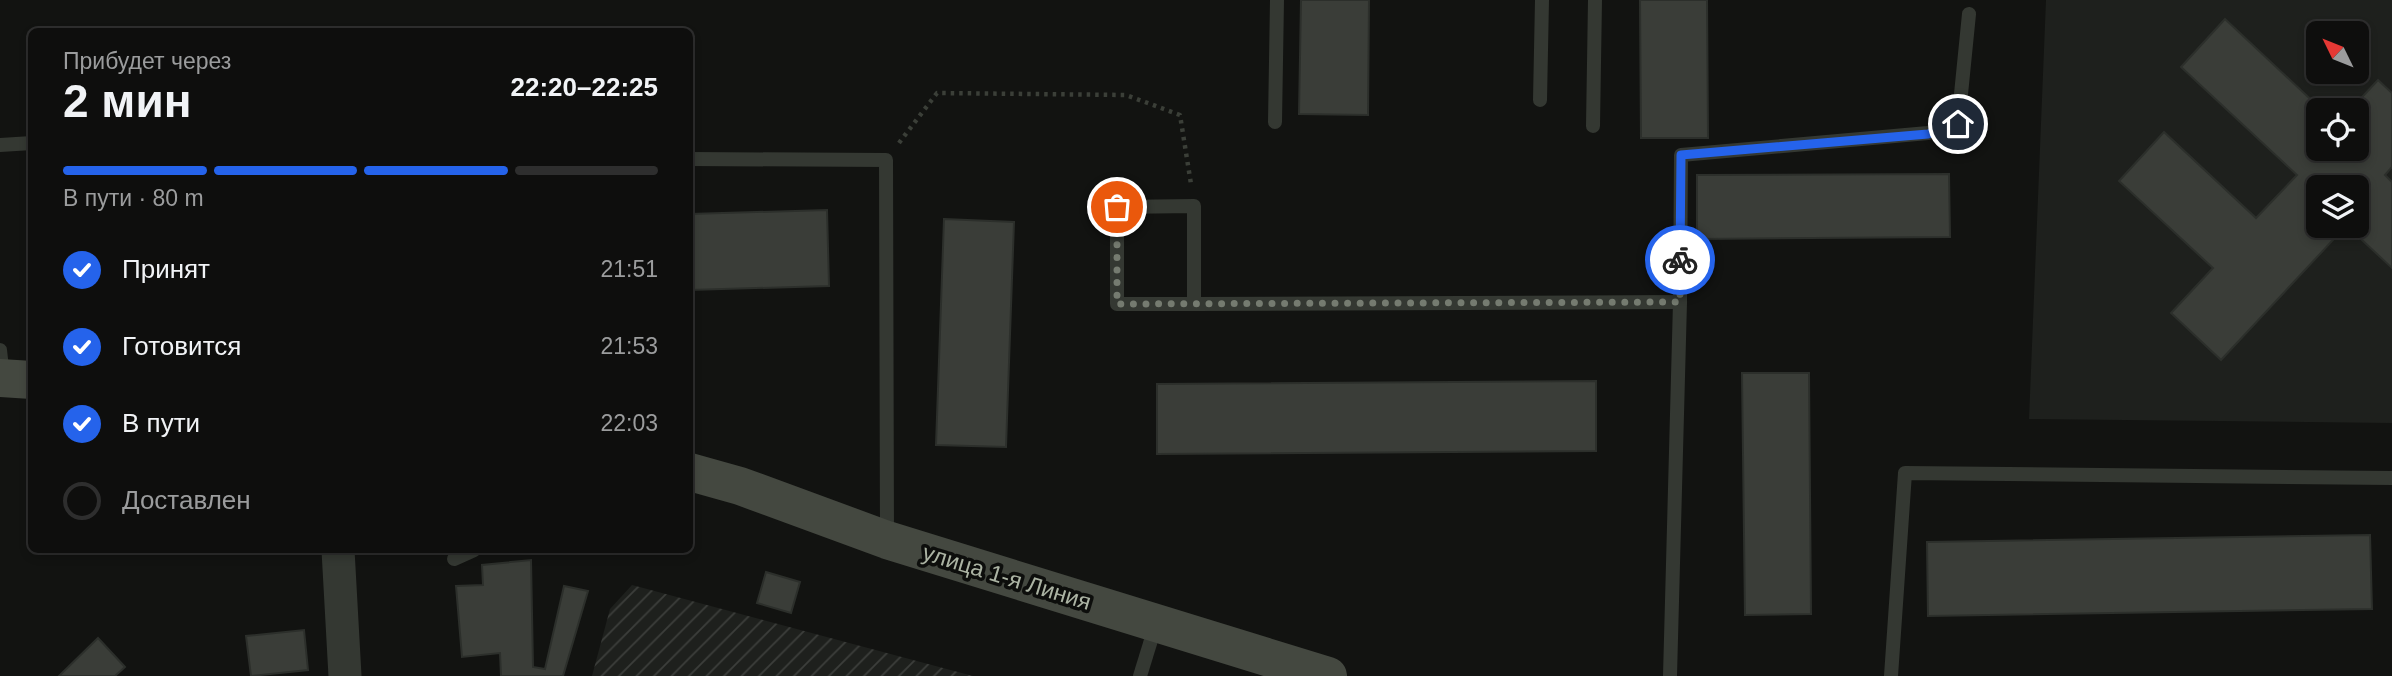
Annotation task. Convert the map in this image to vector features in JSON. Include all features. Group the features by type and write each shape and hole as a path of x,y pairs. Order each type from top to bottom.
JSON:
{"main road":[{"name":"улица 1-я Линия","path":"693,473 740,486 887,540 1328,676"}],"street":[{"path":"338,553 345,676"}],"lane":[{"path":"1275,122 1277,0"},
{"path":"1540,100 1542,0"},
{"path":"1593,126 1595,0"},
{"path":"1670,676 1680,302 1681,155 1928,134 1958,124 1969,14"},
{"path":"0,145 28,143"},
{"path":"693,159 886,159 887,540"},
{"path":"1194,304 1194,206 1117,207 1117,304 1194,304 1680,302"},
{"path":"1891,676 1905,473 2392,478"},
{"path":"454,559 467,553"},
{"path":"1140,676 1157,623"}],"path":[{"path":"886,159 937,93 1126,95 1180,115 1194,206"}],"shaded area":[{"path":"2046,0 2392,0 2392,423 2029,419"},
{"path":"632,585 973,676 592,676 610,609"}],"building":[{"path":"1301,0 1369,0 1368,115 1299,114"},
{"path":"1640,0 1707,0 1708,138 1641,138"},
{"path":"2225,19 2309,98 2306,98 2306,161 2369,161 2369,98 2361,98 2378,80 2392,93 2392,167 2385,175 2392,182 2392,268 2360,238 2369,238 2369,175 2306,175 2306,238 2335,238 2221,360 2171,313 2213,268 2119,181 2164,132 2256,218 2297,175 2181,67"},
{"path":"1949,174 1950,237 1697,239 1697,175"},
{"path":"827,210 829,286 693,290 693,214"},
{"path":"944,219 1014,222 1006,447 936,445"},
{"path":"1742,373 1809,373 1811,614 1745,615"},
{"path":"1596,381 1596,451 1157,454 1157,384"},
{"path":"2370,535 2372,609 1928,616 1927,542"},
{"path":"531,560 533,667 545,669 564,586 588,591 563,676 501,676 500,653 462,657 456,586 483,585 482,565"},
{"path":"766,572 800,582 791,613 757,603"},
{"path":"304,630 308,670 251,676 246,636"},
{"path":"98,638 125,667 115,676 59,676"}],"way so far":[{"path":"1117,207 1117,304 1680,302 1680,260"}],"route":[{"path":"1680,260 1681,155 1928,134 1958,124"}]}
